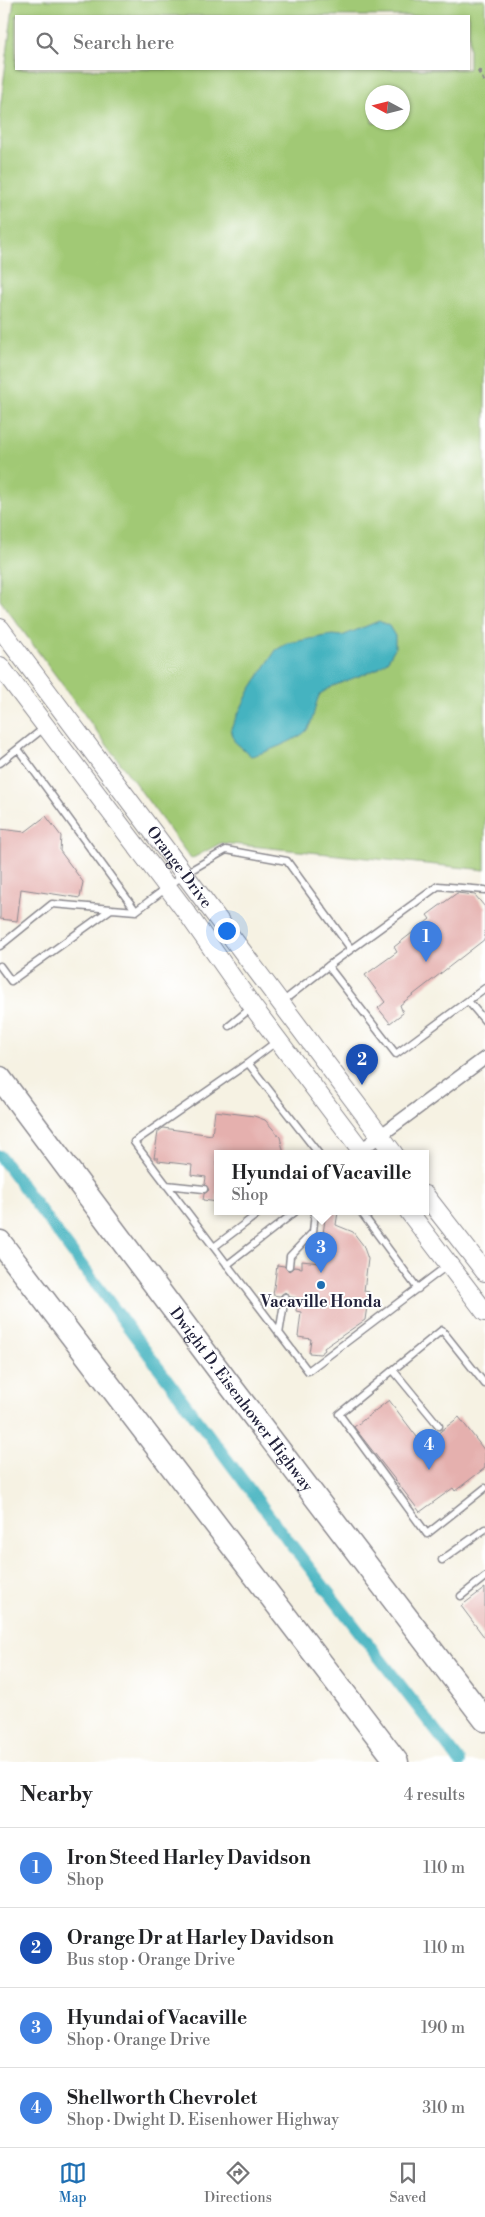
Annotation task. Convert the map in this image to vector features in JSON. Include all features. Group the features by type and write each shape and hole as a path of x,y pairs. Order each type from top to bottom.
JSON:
{"highway":[{"name":"Dwight D. Eisenhower Highway","path":"0,1078 232,1388 485,1720"},
{"path":"0,1242 397,1762"}],"street":[{"name":"Orange Drive","path":"0,628 8,664 46,726 167,887 358,1150"},
{"name":"Orange Drive","path":"8,664 186,873 280,1003 391,1150"},
{"path":"364,1150 485,1058"},
{"path":"429,1200 485,1272"},
{"path":"411,1215 485,1312"}],"lane":[{"path":"0,763 46,726"},
{"path":"18,749 136,911"},
{"path":"0,946 52,904 136,911 186,873 226,850 288,861 351,949"},
{"path":"280,1003 438,886 485,890"},
{"path":"0,966 12,981 112,909"},
{"path":"328,966 396,1054 485,988"},
{"path":"468,1001 485,1021"},
{"path":"229,1026 253,1007"},
{"path":"278,1040 134,1142 227,1265 308,1370 449,1264"},
{"path":"248,1063 316,1150"},
{"path":"166,1185 204,1189"},
{"path":"214,1247 256,1215"},
{"path":"227,1265 290,1215"},
{"path":"289,1266 290,1256 313,1232 315,1215"},
{"path":"363,1215 418,1289"},
{"path":"280,1334 285,1297"},
{"path":"485,1384 442,1330 339,1414 427,1534 485,1488"},
{"path":"393,1370 439,1426"},
{"path":"442,1560 485,1530"},
{"path":"461,1596 485,1577"}],"path":[{"path":"485,72 478,71 485,83"}],"green space":[{"path":"14,0 485,0 485,870 221,843 191,859 0,600 0,109"}],"water":[{"path":"379,621 389,626 395,636 395,648 388,660 377,669 333,686 320,694 311,723 306,731 280,746 251,756 234,741 231,728 250,690 276,650 288,643 332,635 342,636"}],"building":[{"path":"46,816 61,836 60,851 83,882 80,898 21,889 17,921 0,919 0,829 25,832"},
{"path":"457,893 475,895 485,907 485,939 400,1005 403,1013 390,1023 378,1008 385,1002 365,975 397,952 394,947 430,919 427,915"},
{"path":"215,1111 254,1116 265,1120 280,1137 283,1150 214,1150 214,1202 203,1200 204,1194 209,1190 205,1184 206,1177 191,1175 192,1165 158,1161 158,1158 154,1158 158,1132 163,1128 212,1135"},
{"path":"326,1215 338,1215 336,1225 353,1232 363,1245 368,1259 364,1291 369,1292 365,1320 324,1348 325,1350 320,1354 309,1353 311,1339 298,1337 301,1312 296,1311 297,1298 290,1297 285,1292 280,1296 273,1295 277,1265 284,1266 289,1271 294,1267 302,1268 302,1261 319,1263"},
{"path":"389,1400 423,1445 459,1417 485,1451 485,1468 455,1491 453,1488 420,1512 354,1427"},
{"path":"485,1588 485,1638 461,1606"}],"waterway":[{"path":"0,1156 277,1526 460,1762"}],"place":[{"name":"Iron Steed Harley Davidson","path":"426,962"},
{"name":"Orange Dr at Harley Davidson","path":"362,1085"},
{"name":"Hyundai of Vacaville","path":"321,1273"},
{"name":"Vacaville Honda","path":"321,1285"},
{"name":"Shellworth Chevrolet","path":"429,1470"}]}
